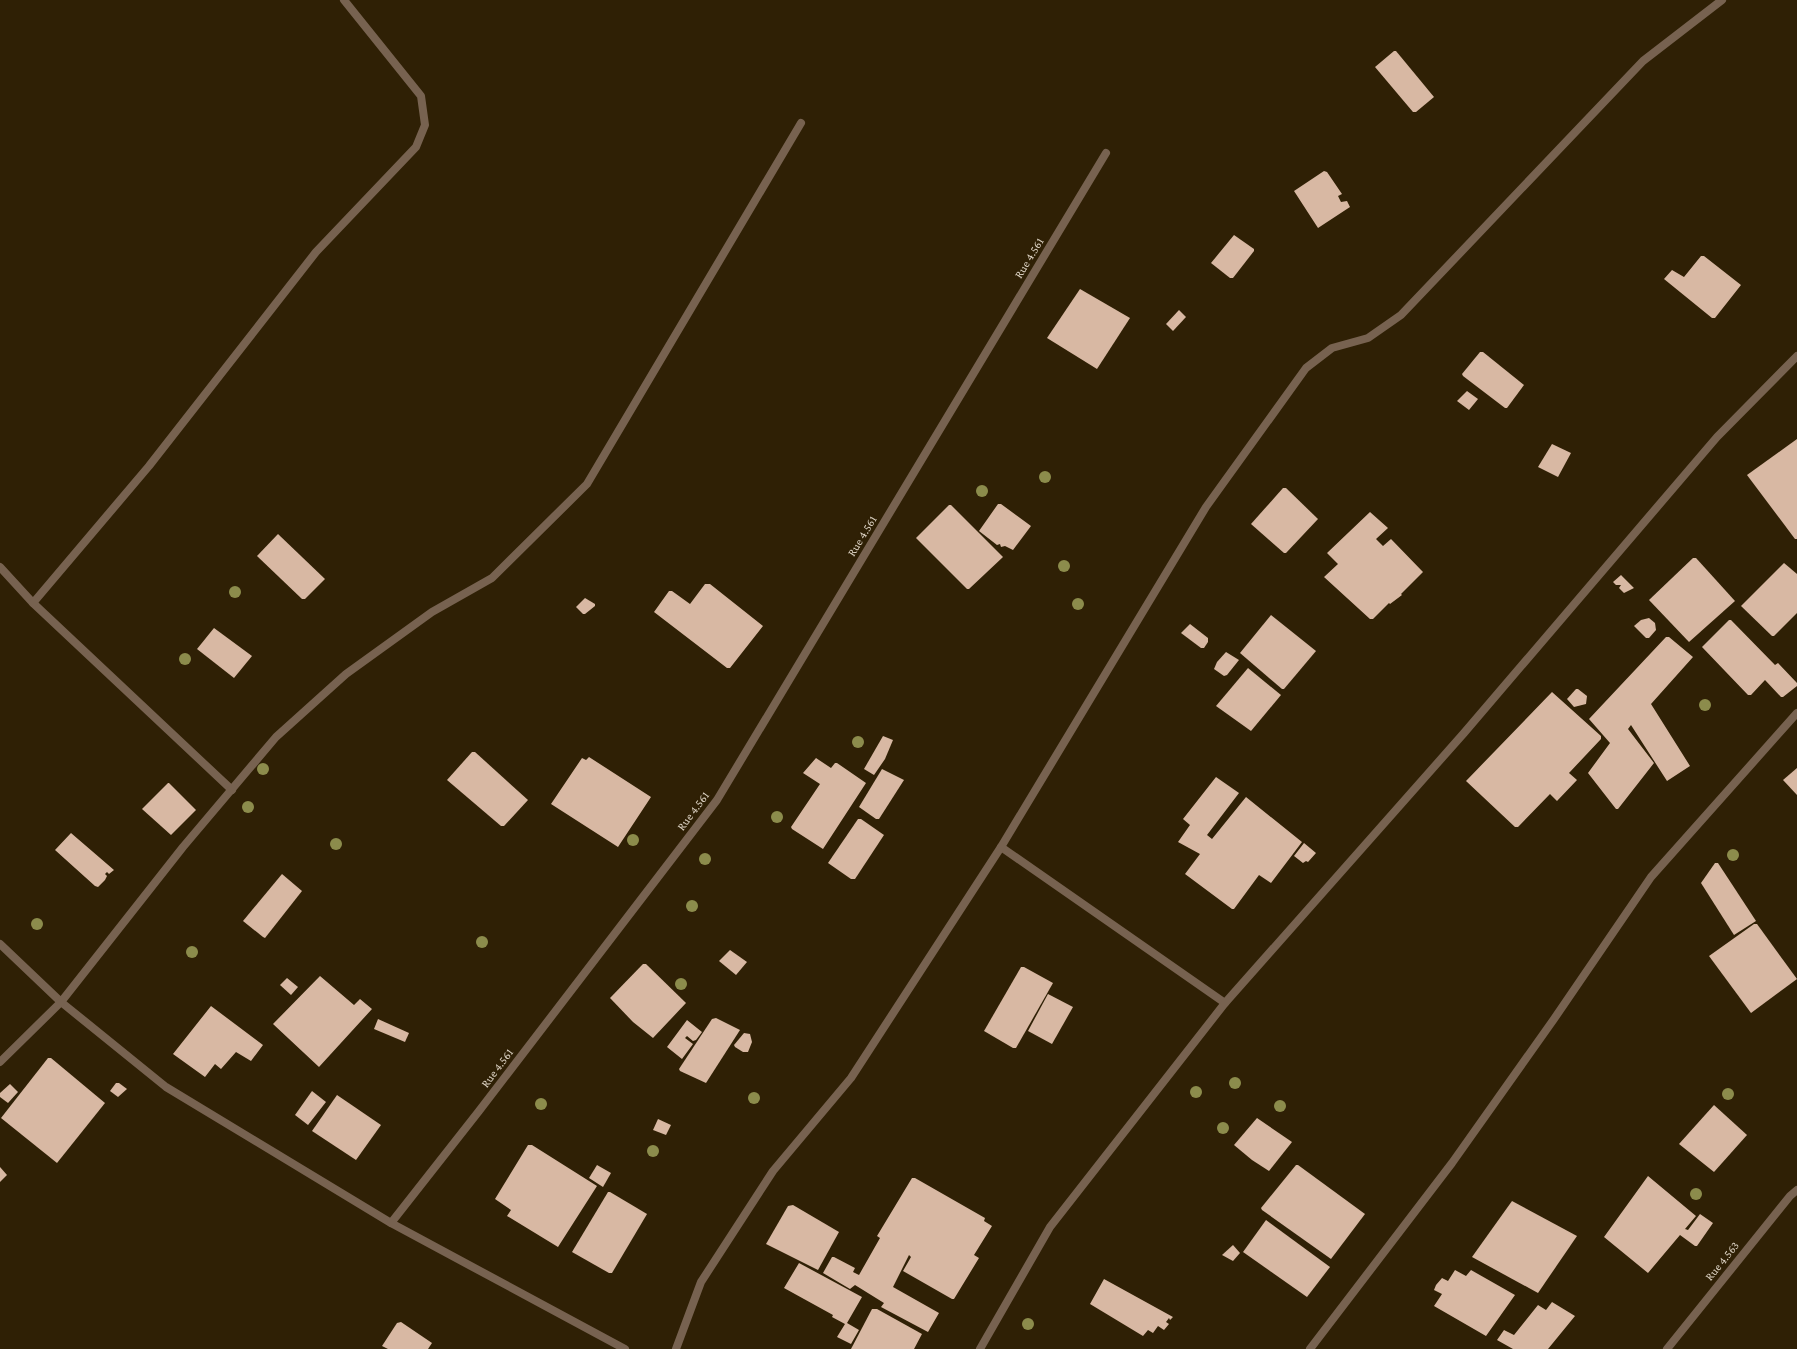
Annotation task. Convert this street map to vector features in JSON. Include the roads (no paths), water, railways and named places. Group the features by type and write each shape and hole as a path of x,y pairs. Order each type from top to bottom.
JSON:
{"street":[{"path":"33,602 150,466 316,252 416,147 425,125 420,96 344,0"},
{"path":"676,1349 701,1282 773,1171 851,1078 1001,847 1206,507 1306,368 1332,348 1368,338 1400,315 1643,61 1722,0"},
{"path":"0,1062 61,1002 183,847 276,737 346,674 432,612 492,578 587,484 801,123"},
{"name":"Rue 4.561","path":"391,1223 479,1111 717,800 1106,154"},
{"path":"980,1349 1050,1227 1225,1003 1464,733 1717,437 1797,356"},
{"path":"0,568 33,602 232,790"},
{"path":"1310,1349 1452,1164 1651,877 1797,713"},
{"path":"1001,847 1225,1003"},
{"path":"0,944 61,1002 166,1087 391,1223 625,1349"},
{"name":"Rue 4.563","path":"1667,1349 1790,1196 1797,1190"}]}
